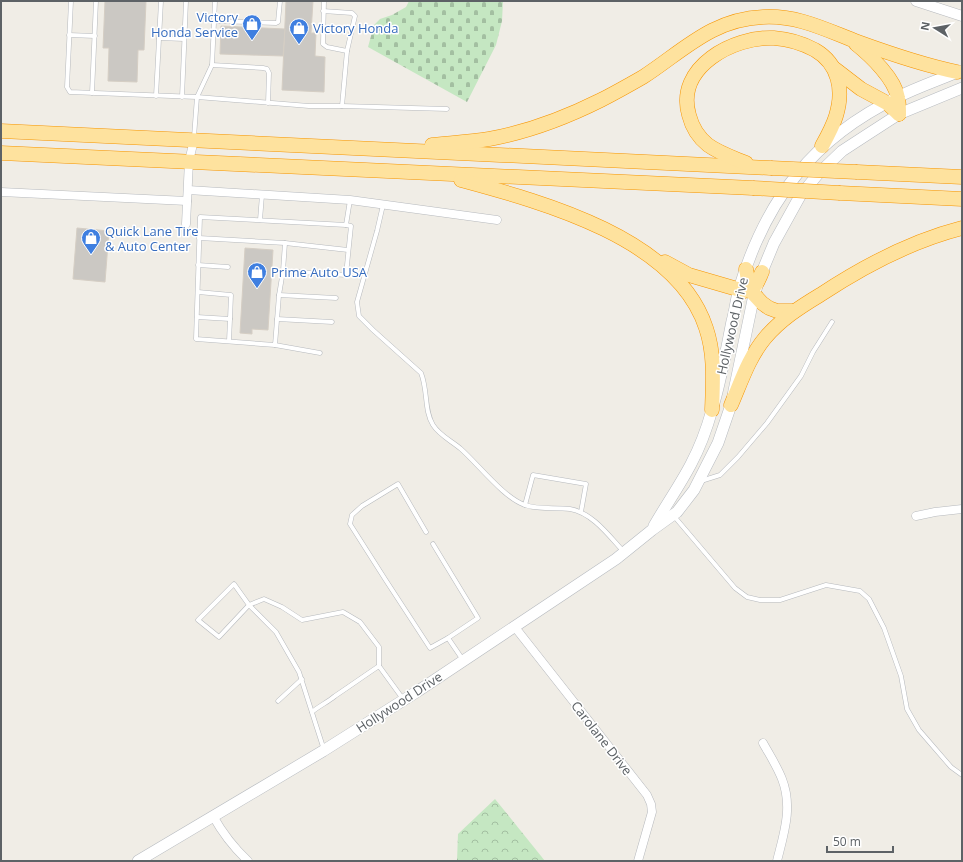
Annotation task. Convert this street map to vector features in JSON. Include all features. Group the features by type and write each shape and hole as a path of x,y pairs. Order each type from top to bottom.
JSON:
{"highway":[{"path":"386,149 489,139 534,128 565,118 602,100 643,77 705,33 722,25 745,19 788,17 807,22 850,39 928,66 959,71"},
{"path":"756,167 726,155 708,145 698,135 691,123 687,110 687,96 690,84 696,72 719,52 735,44 753,39 774,38 790,40 806,45 824,56 835,69 861,89 893,100"},
{"path":"850,39 877,64 892,82 893,100 899,114"},
{"path":"822,146 836,116 839,99 835,69"},
{"path":"1,130 962,177"},
{"path":"1,152 962,199"},
{"path":"436,173 516,195 561,211 618,236 648,255 690,275 748,292 769,308 777,311 794,311"},
{"path":"731,405 756,350 766,337 794,311 844,279 876,262 910,246 962,228"},
{"path":"648,255 676,279 698,308 711,345 713,364 712,410"},
{"path":"746,269 748,292"},
{"path":"748,292 755,286 762,272"}],"main road":[{"name":"Hollywood Drive","path":"746,269 767,219 785,190 808,160 822,146 846,127 893,100 959,71"},
{"name":"Hollywood Drive","path":"762,272 774,243 796,202 818,174 842,152 899,114 962,88"},
{"name":"Hollywood Drive","path":"138,861 324,750 404,700 610,563 673,515 699,482 718,443 731,405 748,292"},
{"name":"Hollywood Drive","path":"652,530 692,463 712,410 722,373 748,292"}],"street":[{"path":"916,1 962,16"},
{"path":"186,224 189,161 194,140"},
{"path":"188,190 350,200 497,220"},
{"path":"1,192 187,201"},
{"path":"916,516 962,509"},
{"name":"Carolane Drive","path":"514,626 647,795 651,804 652,812 638,861"},
{"path":"763,743 782,778 788,806 787,820 777,861"},
{"path":"213,816 230,844 248,861"}],"lane":[{"path":"71,1 67,87 68,90 73,92 197,97 309,106 447,109"},
{"path":"92,93 96,1"},
{"path":"156,96 161,1"},
{"path":"182,97 186,1"},
{"path":"194,140 197,97 212,65 215,1"},
{"path":"214,21 276,23 280,19 280,1"},
{"path":"324,1 323,44 327,47 347,51"},
{"path":"323,11 352,13 355,16 347,51 342,106"},
{"path":"69,35 95,36"},
{"path":"159,38 184,40"},
{"path":"212,65 267,69 269,73 268,103"},
{"path":"260,220 262,194"},
{"path":"346,225 350,200"},
{"path":"383,205 357,302 359,316 421,373 424,381 427,409 434,426 446,438 473,459 508,495 525,505 570,509 581,512 590,517 624,552"},
{"path":"283,271 346,275 351,226 200,216 196,339 275,344 320,353"},
{"path":"200,238 285,243 348,250"},
{"path":"275,344 285,243"},
{"path":"198,265 228,267"},
{"path":"198,292 231,294 229,341"},
{"path":"279,295 336,298"},
{"path":"197,317 230,319"},
{"path":"277,319 332,322"},
{"path":"699,482 720,475 738,457 768,422 801,376 813,352 832,322"},
{"path":"525,505 533,475 586,484 581,512"},
{"path":"426,532 398,484 362,506 352,515 350,524 430,648 478,618 433,544"},
{"path":"673,515 735,588 747,597 760,600 780,600 826,585 860,590 869,599 884,628 901,676 907,709 919,730 951,767 962,774"},
{"path":"324,750 299,672 276,632 249,605 234,584 198,620 219,636 249,605 264,599 302,620 343,612 360,622 379,647 379,666 404,700"},
{"path":"448,638 463,660"},
{"path":"312,712 379,666"},
{"path":"278,701 302,679"}],"green space":[{"path":"409,1 503,1 502,21 496,45 467,102 368,47 374,25 380,19 392,15 406,7"},
{"path":"495,799 545,861 457,861 458,834"}],"building":[{"path":"105,1 146,1 144,50 138,50 137,82 108,81 109,48 103,48"},
{"name":"Victory Honda","path":"286,1 313,1 311,33 316,33 315,56 325,57 324,92 282,90"},
{"name":"Victory Honda Service","path":"221,26 285,29 283,56 220,54"},
{"name":"Quick Lane Tire & Auto Center","path":"77,228 109,231 105,282 73,279"},
{"name":"Prime Auto USA","path":"245,248 273,250 268,330 252,329 252,334 240,333"}],"place":[{"name":"Victory Honda Service","path":"252,41"},
{"name":"Victory Honda","path":"299,45"},
{"name":"Quick Lane Tire & Auto Center","path":"91,255"},
{"name":"Prime Auto USA","path":"257,289"}]}
